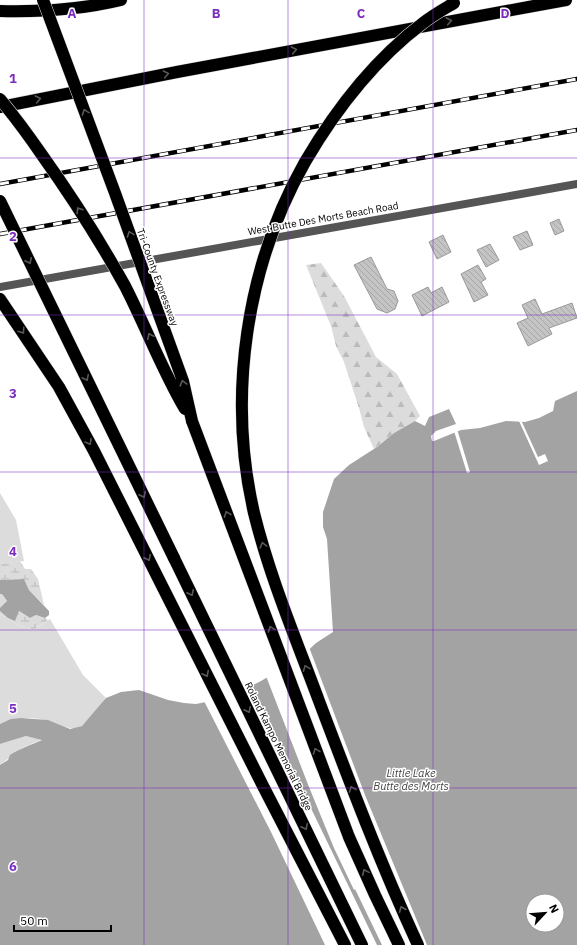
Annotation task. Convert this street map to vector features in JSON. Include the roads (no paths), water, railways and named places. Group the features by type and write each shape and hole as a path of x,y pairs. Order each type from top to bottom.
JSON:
{"highway":[{"name":"Tri-County Expressway","path":"42,0 115,193 183,381 192,421 350,837 399,945"},
{"path":"0,11 59,11 121,0"},
{"path":"0,107 192,69 566,0"},
{"path":"418,945 382,864 358,803 280,598 264,551 254,510 246,466 242,414 243,375 246,336 252,306 268,245 282,207 322,133 361,82 401,42 424,22 457,1"},
{"path":"0,99 14,115 63,184 98,240 125,286 175,391 192,421"},
{"name":"Roland Kampo Memorial Bridge","path":"0,201 362,945"},
{"path":"0,299 59,387 94,451 345,945"}],"street":[{"name":"West Butte Des Morts Beach Road","path":"0,286 577,184"}],"water":[{"name":"Little Lake Butte des Morts","path":"577,391 577,945 0,945 0,765 8,760 10,755 22,748 42,740 26,736 0,744 0,724 11,719 21,718 48,720 70,729 82,726 106,698 121,692 139,690 168,700 196,704 226,698 261,681 300,658 316,643 333,632 327,539 323,527 323,512 334,479 349,465 377,447 394,433 415,421 425,426 429,417 449,409 456,424 436,431 431,436 432,441 461,430 480,428 506,421 525,422 539,418 553,411 555,401"},
{"path":"24,579 29,590 49,611 49,615 45,618 36,615 30,618 19,611 15,621 8,618 0,611 0,608 7,601 2,594 0,594 0,580"}],"railway":[{"path":"0,184 577,79"},
{"path":"0,234 577,130"}]}
